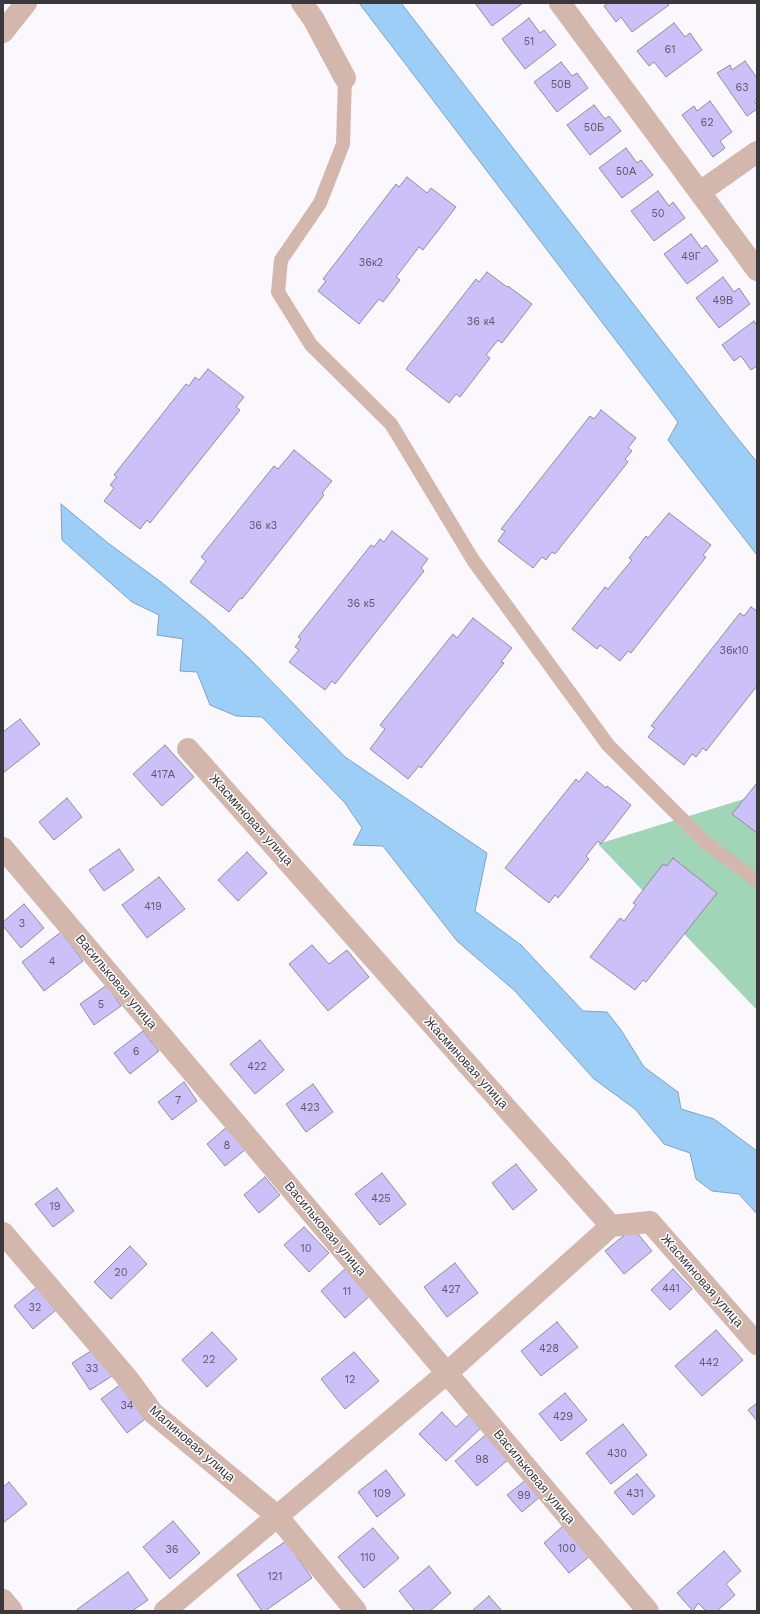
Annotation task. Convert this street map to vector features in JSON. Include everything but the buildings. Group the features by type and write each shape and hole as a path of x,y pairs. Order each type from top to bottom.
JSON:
{"street":[{"path":"3,32 26,3"},
{"path":"302,3 314,20 345,78"},
{"path":"560,3 757,270"},
{"path":"700,192 757,152"},
{"name":"Жасминовая улица","path":"188,749 610,1226 650,1222 757,1344"},
{"name":"Васильковая улица","path":"3,848 648,1611"},
{"path":"165,1611 447,1373 610,1226"},
{"name":"Малиновая улица","path":"3,1233 128,1379 153,1413 277,1516 356,1611"},
{"path":"3,1600 12,1611"}],"lane":[{"path":"345,78 343,144 320,203 281,260 278,292 311,345 391,424 473,560 608,745 705,842 757,881"}],"green space":[{"path":"757,795 757,1010 598,844"}],"water":[{"path":"359,3 401,3 757,462 757,555 668,440 678,422"},
{"path":"61,504 108,543 161,582 206,619 248,657 345,757 487,853 475,911 521,945 583,1011 607,1012 621,1030 644,1067 678,1092 681,1109 714,1119 757,1151 757,1214 739,1194 712,1191 696,1179 690,1153 664,1144 635,1109 594,1079 515,991 457,941 383,846 353,845 362,828 345,803 262,717 236,716 210,705 197,672 180,671 183,639 157,635 159,615 132,602 62,540"}]}
